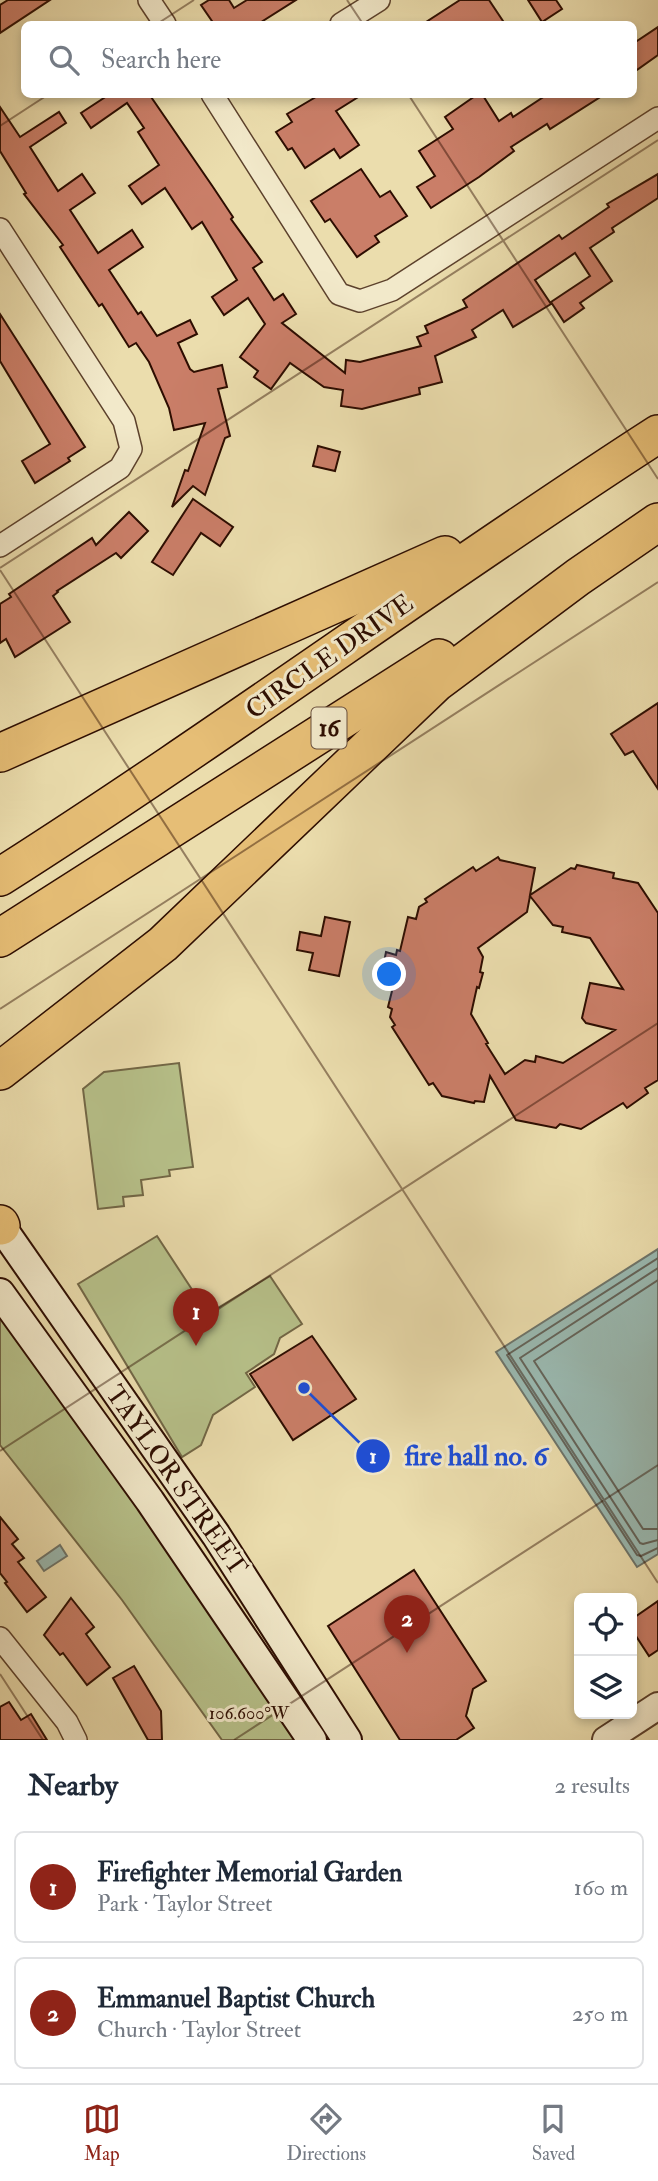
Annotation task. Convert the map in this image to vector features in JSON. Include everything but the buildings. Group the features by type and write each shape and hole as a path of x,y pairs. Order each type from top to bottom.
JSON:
{"highway":[{"name":"CIRCLE DRIVE","path":"0,877 110,807 570,491 658,434"},
{"path":"0,753 164,678 416,570 462,547 532,504 570,491"},
{"name":"16","path":"0,938 658,517"},
{"path":"0,1071 163,944 436,683 658,522"},
{"path":"0,1083 42,1038"}],"main road":[{"name":"TAYLOR STREET","path":"0,1225 216,1535 346,1740"},
{"name":"TAYLOR STREET","path":"0,1293 150,1501 312,1740"}],"street":[{"path":"149,0 163,21"},
{"path":"346,21 379,0"},
{"path":"221,98 339,294 360,301 392,290 658,118"},
{"path":"0,229 124,421 131,449 120,468 0,546"},
{"path":"0,1638 67,1722 76,1740"},
{"path":"606,1740 658,1706"}],"green space":[{"path":"179,1063 193,1167 169,1170 170,1176 141,1180 143,1195 123,1197 124,1206 98,1209 83,1089 104,1072"},
{"path":"157,1236 208,1314 270,1276 302,1324 280,1338 274,1354 246,1373 255,1387 213,1415 201,1445 182,1457 78,1284"},
{"path":"0,1313 121,1477 296,1740 222,1740 122,1600 0,1445"}],"water":[{"path":"658,1249 658,1554 637,1567 496,1352"},
{"path":"60,1545 67,1556 44,1571 37,1561"}],"place":[{"name":"Firefighter Memorial Garden","path":"196,1346"},
{"name":"fire hall no. 6","path":"304,1388"},
{"name":"Emmanuel Baptist Church","path":"407,1653"}]}
